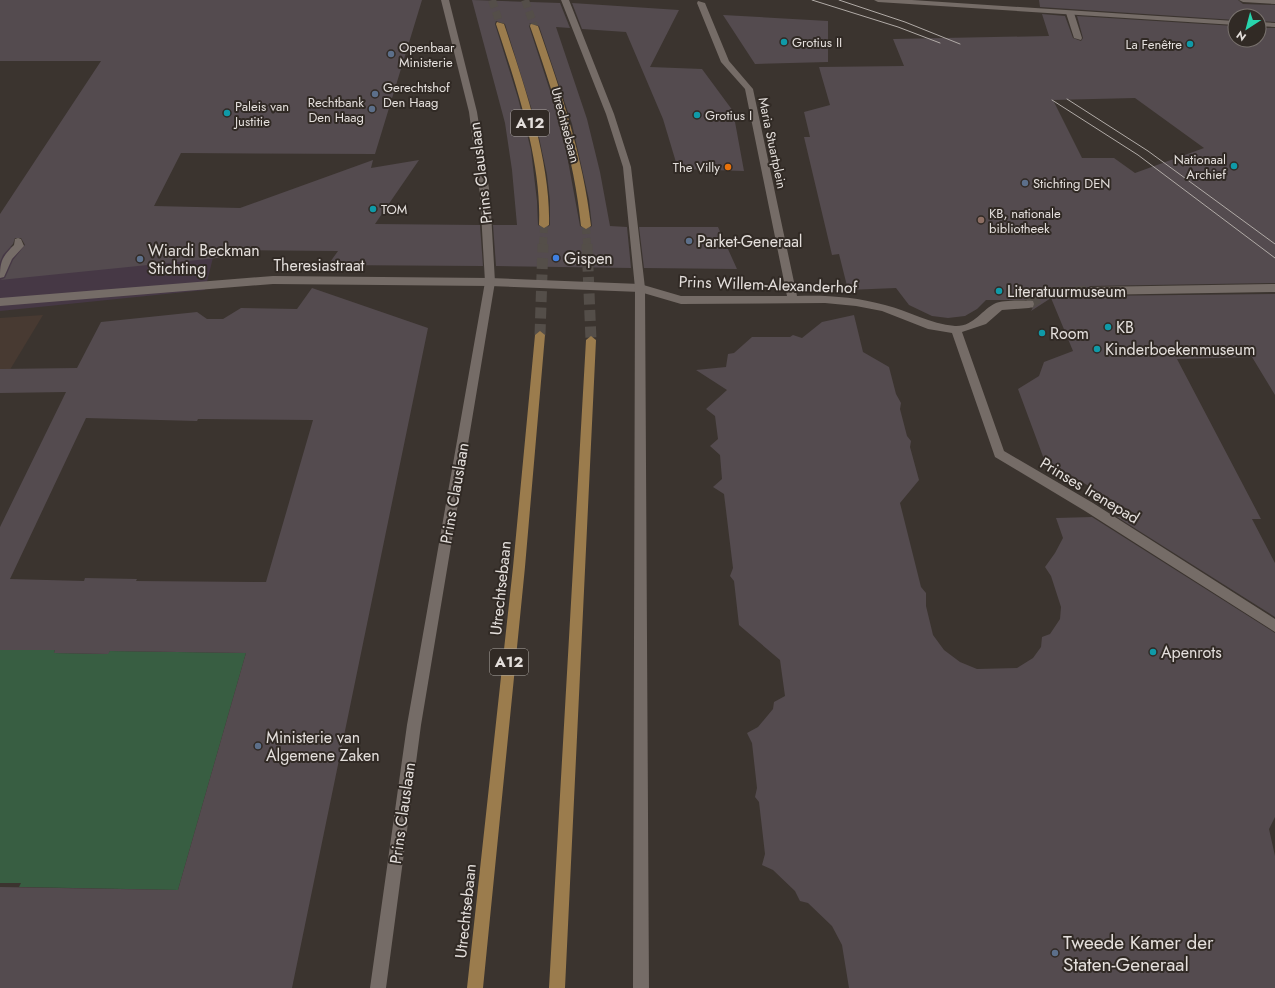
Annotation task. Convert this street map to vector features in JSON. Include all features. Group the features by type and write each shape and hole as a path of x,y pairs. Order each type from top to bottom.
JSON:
{"main road":[{"name":"A12","path":"500,24 526,102 537,154 545,211 544,226"},
{"name":"Utrechtsebaan","path":"534,26 559,96 574,149 584,202 586,226"},
{"name":"Utrechtsebaan","path":"474,988 519,567 540,335"},
{"path":"557,988 592,340"}],"street":[{"name":"Prins Clauslaan","path":"378,988 414,725 490,282 485,195 473,112 445,0"},
{"path":"565,0 610,114 627,167 640,288 641,988"},
{"path":"878,0 1227,23"},
{"path":"1243,0 1275,2"},
{"name":"Maria Stuartplein","path":"701,3 725,62 749,89 793,299"},
{"path":"1070,13 1078,38"},
{"path":"0,275 8,257 19,246 18,241"},
{"name":"Theresiastraat","path":"0,302 273,280 490,282 640,288"},
{"name":"Prins Willem-Alexanderhof","path":"640,288 680,300 825,299 870,304 928,325 956,330 966,328 982,321 999,306 1029,304"},
{"path":"1090,291 1275,288"},
{"name":"Prinses Irenepad","path":"956,330 999,454 1089,507 1275,626"}],"shaded area":[{"path":"221,225 205,290 0,311 0,248"},
{"path":"43,315 11,368 0,388 0,318"}],"green space":[{"path":"0,650 55,650 54,653 107,654 110,651 246,653 178,890 19,887 21,883 0,883"}],"building":[{"path":"0,0 422,0 375,154 181,153 154,206 240,208 373,160 371,168 419,160 375,224 480,225 483,266 328,265 338,251 238,250 237,256 0,280 5,278 13,260 25,245 21,238 15,238 13,244 3,255 0,262 0,214 101,61 0,61"},
{"path":"472,0 560,3 570,28 556,27 587,119 600,172 610,226 627,227 631,268 496,266 493,225 517,225 512,170 505,123","holes":["496,21 505,24 536,123 547,175 550,201 550,225 545,229 538,225 537,201 531,150 518,98 495,24","530,23 539,26 572,124 589,200 592,226 587,230 580,226 566,150 553,100 529,26"]},
{"path":"1039,0 1238,0 1243,4 1275,5 1275,22 1267,22 1267,8 1227,8 1227,19 1040,7"},
{"name":"Grotius I","path":"572,3 679,10 650,67 702,69 733,111 744,171 678,169 663,119 626,32 582,29"},
{"name":"KB","path":"1042,14 1065,16 1073,38 1081,41 1083,38 1077,16 1227,25 1227,48 1267,48 1267,28 1275,28 1275,283 1090,286 1084,291 1090,296 1275,294 1275,395 1252,357 1177,359 1261,519 1252,519 1275,563 1275,617 1117,517 1139,516 1062,470 1048,470 1018,389 1039,376 1044,362 1073,351 1051,298 1031,311 1035,304 1033,300 986,300 977,309 965,316 948,318 932,316 909,305 896,288 848,290 839,254 832,255 804,137 810,137 804,112 830,105 819,67 904,66 893,39 1049,36","holes":["1135,98 1204,148 1135,173 1114,158 1082,158 1053,100"]},
{"name":"Grotius II","path":"723,15 828,21 828,62 755,64"},
{"path":"639,227 718,227 737,269 644,268"},
{"path":"312,288 428,328 292,988 0,988 0,887 178,890 246,653 110,651 108,654 54,653 55,650 0,650 0,527 66,392 0,393 0,369 77,368 101,322 197,312 207,319 223,319 241,308 297,309","holes":["86,418 197,421 198,419 313,420 266,582 136,581 137,579 85,578 84,581 10,579"]},
{"name":"Apenrots","path":"854,315 863,352 889,367 896,394 901,403 900,409 907,436 911,441 910,447 919,480 900,503 921,587 926,593 926,606 933,635 944,650 960,662 977,669 1017,668 1033,658 1041,647 1042,637 1050,634 1060,619 1061,607 1051,576 1045,567 1063,538 1056,518 1092,517 1275,633 1275,817 1269,829 1275,856 1275,988 849,988 842,945 832,926 808,903 800,901 795,891 773,870 762,865 765,854 759,802 755,797 757,788 752,743 747,733 758,727 773,709 774,702 785,696 780,660 739,625 734,581 730,576 733,568 724,494 713,487 722,479 720,455 710,446 718,439 715,416 706,409 727,390 696,370 726,367 728,354 734,353 752,337 790,337 793,335 802,338 822,322"}],"tunnel":[{"path":"492,0 500,24"},
{"path":"525,0 534,26"},
{"path":"543,245 544,225"},
{"path":"586,226 587,245"},
{"path":"540,335 543,244"},
{"path":"587,244 591,340"},
{"path":"1029,304 1045,293 1090,291"}],"tram line":[{"path":"812,0 898,27 940,43"},
{"path":"839,0 905,22 960,44"},
{"path":"1067,99 1148,151 1275,244"},
{"path":"1052,100 1138,155 1275,258"}],"place":[{"name":"Grotius II","path":"784,42"},
{"name":"La Fenêtre","path":"1190,44"},
{"name":"Openbaar Ministerie","path":"391,54"},
{"name":"Gerechtshof Den Haag","path":"375,94"},
{"name":"Rechtbank Den Haag","path":"372,109"},
{"name":"Paleis van Justitie","path":"227,113"},
{"name":"Grotius I","path":"697,115"},
{"name":"Nationaal Archief","path":"1234,166"},
{"name":"The Villy","path":"728,167"},
{"name":"Stichting DEN","path":"1025,183"},
{"name":"TOM","path":"373,209"},
{"name":"KB, nationale bibliotheek","path":"981,220"},
{"name":"Parket-Generaal","path":"689,241"},
{"name":"Gispen","path":"556,258"},
{"name":"Wiardi Beckman Stichting","path":"140,259"},
{"name":"Literatuurmuseum","path":"999,291"},
{"name":"KB","path":"1108,327"},
{"name":"Room","path":"1042,333"},
{"name":"Kinderboekenmuseum","path":"1097,349"},
{"name":"Apenrots","path":"1153,652"},
{"name":"Ministerie van Algemene Zaken","path":"258,746"},
{"name":"Tweede Kamer der Staten-Generaal","path":"1055,953"}]}
